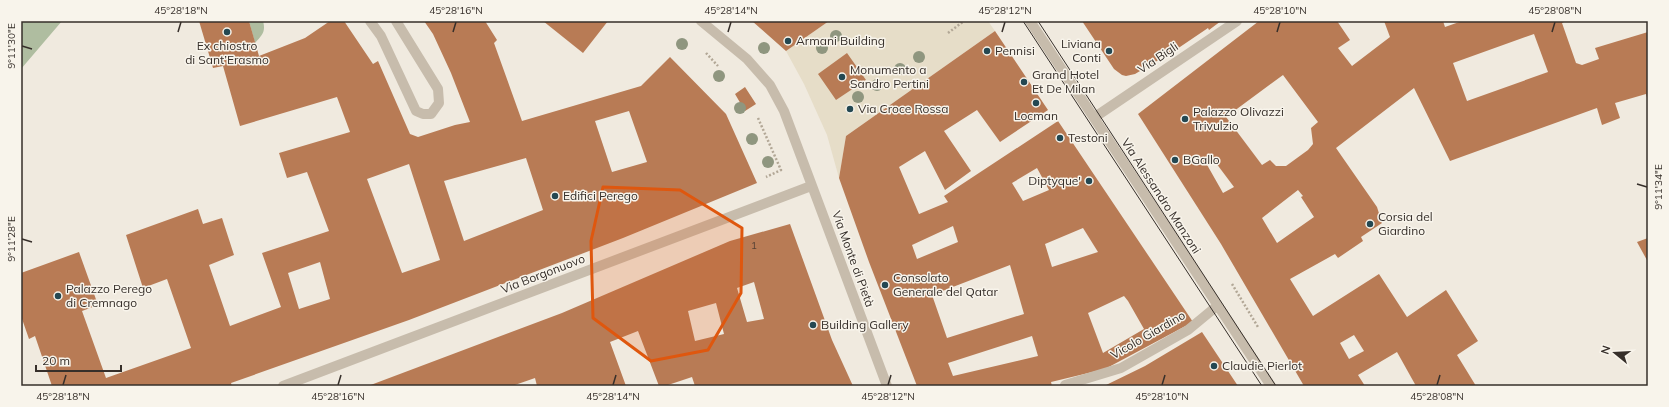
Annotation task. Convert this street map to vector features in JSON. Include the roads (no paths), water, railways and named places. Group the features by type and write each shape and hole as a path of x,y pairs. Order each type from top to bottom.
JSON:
{"street":[{"path":"370,21 381,36 416,111 423,114 432,114 439,103 438,89 396,21"},
{"name":"Via Monte di Pietà","path":"702,21 747,59 770,85 784,111 887,386"},
{"name":"Via Alessandro Manzoni","path":"1030,21 1095,117 1216,306 1270,386"},
{"name":"Via Bigli","path":"1095,117 1237,21"},
{"name":"Via Borgonuovo","path":"283,386 811,186"},
{"name":"Vicolo Giardino","path":"1065,385 1121,368 1188,330 1216,306"}],"tram line":[{"path":"1023,21 1262,386"},
{"path":"1038,21 1276,386"}],"place":[{"name":"Ex chiostro di Sant’Erasmo","path":"227,32"},
{"name":"Armani Building","path":"788,41"},
{"name":"Pennisi","path":"987,51"},
{"name":"Liviana Conti","path":"1109,51"},
{"name":"Monumento a Sandro Pertini","path":"842,77"},
{"name":"Grand Hotel Et De Milan","path":"1024,82"},
{"name":"Locman","path":"1036,103"},
{"name":"Via Croce Rossa","path":"850,109"},
{"name":"Palazzo Olivazzi Trivulzio","path":"1185,119"},
{"name":"Testoni","path":"1060,138"},
{"name":"BGallo","path":"1175,160"},
{"name":"Diptyque'","path":"1089,181"},
{"name":"Edifici Perego","path":"555,196"},
{"name":"Corsia del Giardino","path":"1370,224"},
{"name":"Consolato Generale del Qatar","path":"885,285"},
{"name":"Palazzo Perego di Cremnago","path":"58,296"},
{"name":"Building Gallery","path":"813,325"},
{"name":"Claudie Pierlot","path":"1214,366"}]}
